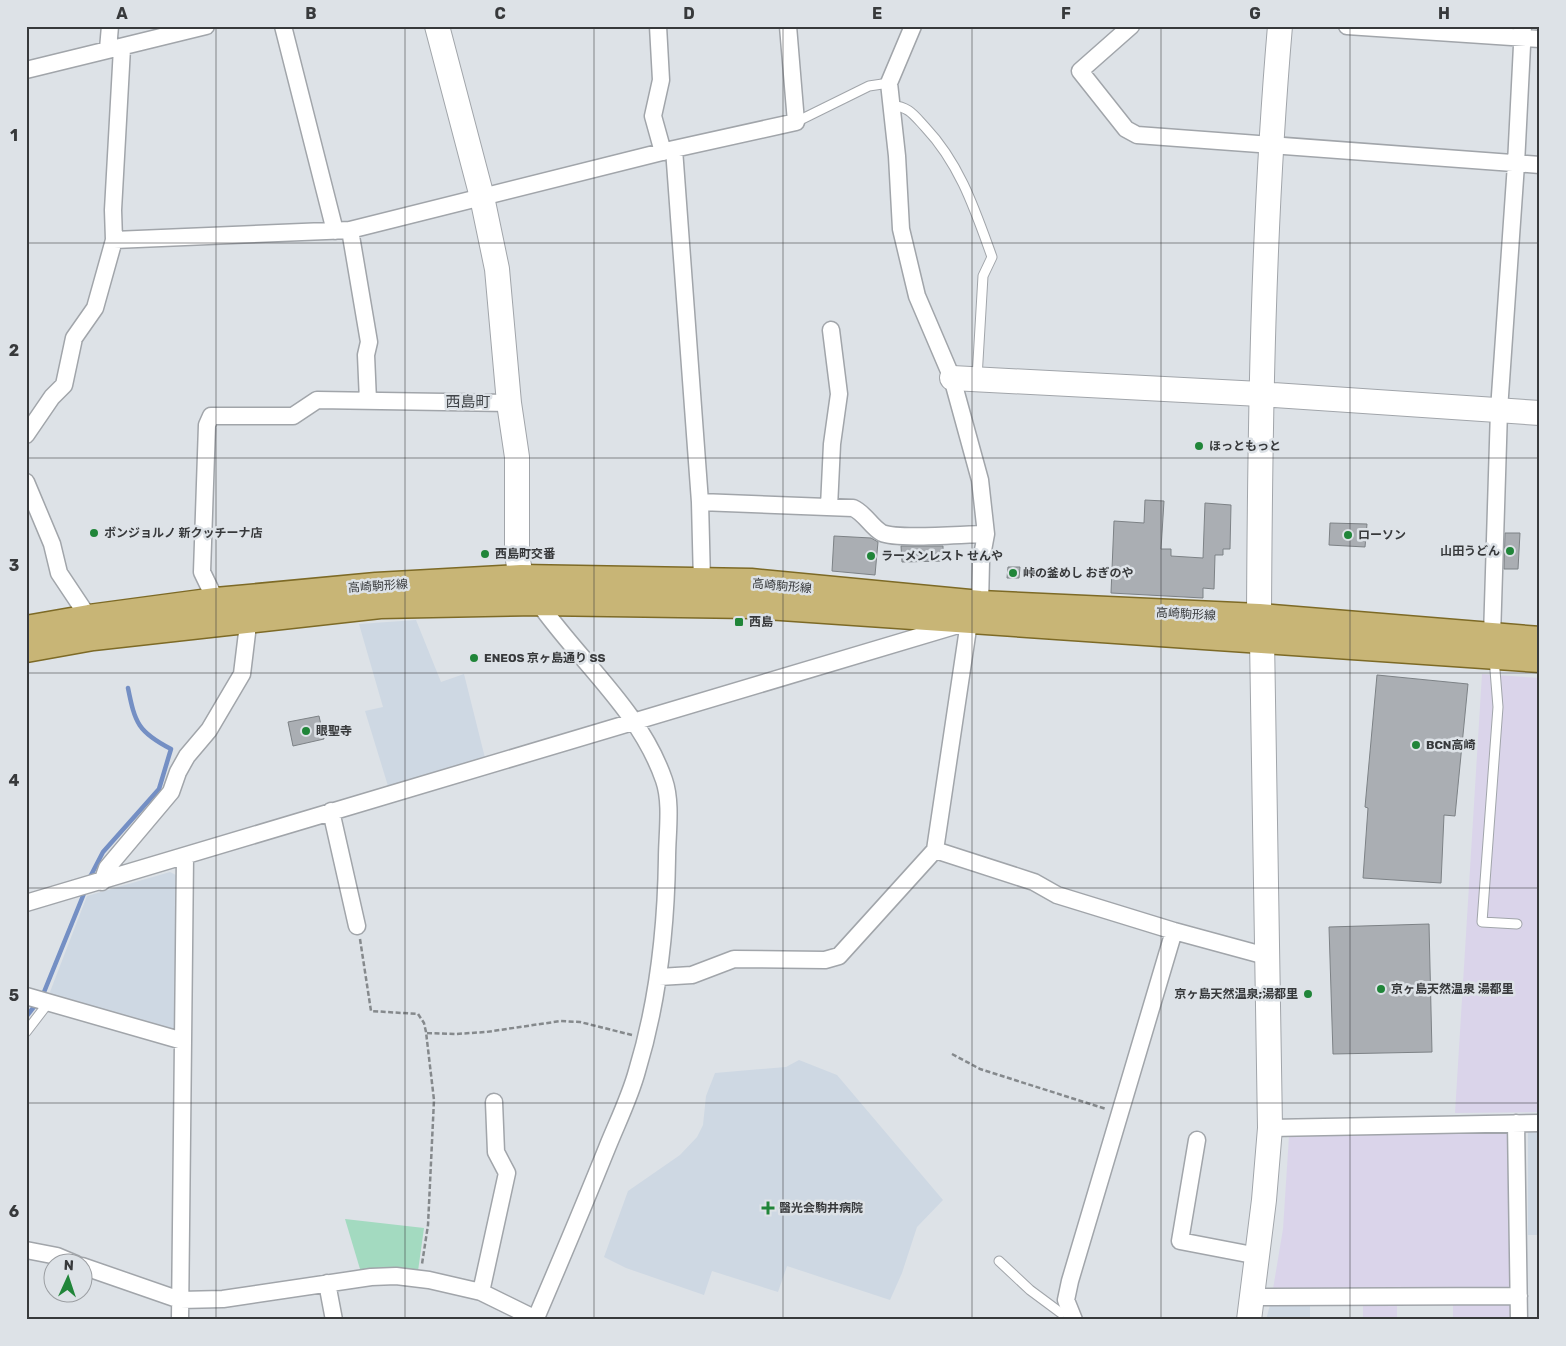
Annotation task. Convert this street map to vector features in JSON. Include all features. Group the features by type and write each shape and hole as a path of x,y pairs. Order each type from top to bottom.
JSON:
{"main road":[{"name":"高崎駒形線","path":"26,629 89,618 216,601 376,586 521,578 751,582 974,613"},
{"name":"高崎駒形線","path":"26,649 93,637 380,604 538,602 751,605 974,613 1261,628 1493,646 1540,659"},
{"name":"高崎駒形線","path":"1493,646 1540,640"}],"street":[{"path":"26,434 52,397 64,385 74,338 95,308 114,240 115,48 110,26"},
{"path":"26,70 206,26"},
{"path":"283,26 343,231 369,342 366,355 368,401"},
{"path":"92,1269 180,1300 223,1299 370,1277 396,1276 481,1292 537,1319 637,1073 659,977 667,906 667,804 665,782 657,763 634,722 600,677 549,618 521,578 518,554 517,457 509,403 497,269 482,197 438,26"},
{"path":"658,26 661,80 653,116 669,150 700,502 702,582"},
{"path":"114,240 343,231 669,150 796,122 788,26"},
{"path":"659,977 692,974 734,959 826,960 839,956 935,850 986,534 980,480 952,378 916,296 901,229 897,156 889,83 913,26"},
{"path":"1131,26 1080,71 1126,129 1137,134 1270,143 1540,166"},
{"path":"1280,26 1270,143 1260,394 1261,628 1270,1128 1258,1256 1251,1308 1519,1296"},
{"path":"1347,26 1522,32 1540,39"},
{"path":"1493,646 1499,410 1516,164 1522,32"},
{"path":"829,507 831,452 839,394 831,330"},
{"path":"952,378 1260,394 1540,413"},
{"path":"216,601 202,572 207,425 211,416 293,416 317,400 509,403"},
{"path":"26,482 52,544 59,573 89,618"},
{"path":"700,502 853,508 862,512 881,532 895,536 986,534"},
{"path":"26,903 102,882 331,811 634,722 974,613"},
{"path":"102,882 106,868 171,792 178,772 187,756 209,730 242,674 247,632 246,618"},
{"path":"331,811 357,926"},
{"path":"935,850 1034,882 1057,895 1174,931 1266,956"},
{"path":"180,1320 185,856"},
{"path":"1071,1315 1066,1300 1070,1281 1174,931"},
{"path":"28,996 183,1041"},
{"path":"481,1292 507,1173 496,1152 494,1102"},
{"path":"1516,1123 1519,1320"},
{"path":"1270,1128 1540,1123"},
{"path":"1197,1140 1180,1241 1258,1256"},
{"path":"26,1250 47,1254"},
{"path":"328,1283 334,1320"}],"lane":[{"path":"796,122 869,86 889,83"},
{"path":"891,104 906,107 942,144 964,180 992,257 983,276 977,378"},
{"path":"1493,646 1498,707 1482,922 1517,924"},
{"path":"26,1032 48,1002"},
{"path":"999,1261 1030,1290 1061,1313 1071,1315"}],"path":[{"path":"357,926 371,1011 418,1014 424,1023 426,1032 434,1100 428,1225 419,1279"},
{"path":"426,1032 456,1034 561,1022 580,1022 645,1039"},
{"path":"952,1054 980,1068 1120,1114"}],"shaded area":[{"path":"416,620 441,682 464,674 485,758 388,786 365,711 383,707 359,624"},
{"path":"1482,674 1540,678 1540,1112 1455,1113"},
{"path":"170,872 178,876 177,1030 174,1033 48,997 87,896"},
{"path":"799,1060 837,1075 943,1200 917,1227 902,1273 890,1300 787,1266 778,1292 712,1271 704,1295 626,1268 604,1257 628,1191 680,1155 697,1137 703,1125 706,1096 715,1073 786,1067"},
{"path":"1508,1132 1512,1292 1272,1295 1283,1229 1289,1136"},
{"path":"1528,1132 1540,1132 1540,1235 1528,1235"},
{"path":"1511,1301 1511,1320 1453,1320 1453,1302"},
{"path":"1363,1303 1397,1303 1397,1320 1363,1320"},
{"path":"1270,1305 1310,1305 1310,1320 1266,1320"}],"green space":[{"path":"345,1219 424,1228 418,1271 360,1269"}],"building":[{"path":"1145,500 1164,501 1161,549 1171,549 1171,556 1203,558 1205,503 1231,505 1230,549 1223,549 1223,555 1215,555 1214,589 1203,588 1203,598 1111,593 1114,521 1144,523"},
{"name":"ローソン","path":"1330,523 1367,524 1365,547 1329,545"},
{"name":"山田うどん","path":"1505,533 1520,533 1518,569 1504,569"},
{"path":"834,536 871,538 878,542 875,575 832,571"},
{"path":"901,546 943,546 943,561 902,562"},
{"name":"峠の釜めし おぎのや","path":"1008,567 1020,567 1019,578 1007,578"},
{"name":"BCN高崎","path":"1377,675 1468,684 1455,816 1444,815 1441,883 1363,878 1368,808 1365,807"},
{"name":"眼聖寺","path":"319,716 324,739 293,746 288,722"},
{"name":"京ヶ島天然温泉 湯都里","path":"1429,924 1432,1052 1333,1054 1329,927"}],"waterway":[{"path":"89,879 103,852 159,789 171,749 151,737 140,725 133,710 128,688"},
{"path":"42,997 85,891"},
{"path":"26,1017 37,1003"}],"place":[{"name":"ほっともっと","path":"1199,446"},
{"name":"ボンジョルノ 新クッチーナ店","path":"94,533"},
{"name":"ローソン","path":"1348,535"},
{"name":"山田うどん","path":"1510,551"},
{"name":"西島町交番","path":"485,554"},
{"name":"ラーメンレスト せんや","path":"871,556"},
{"name":"峠の釜めし おぎのや","path":"1013,573"},
{"name":"西島","path":"739,622"},
{"name":"ENEOS 京ヶ島通り SS","path":"474,658"},
{"name":"眼聖寺","path":"306,731"},
{"name":"BCN高崎","path":"1416,745"},
{"name":"京ヶ島天然温泉 湯都里","path":"1381,989"},
{"name":"京ヶ島天然温泉;湯都里","path":"1308,994"},
{"name":"醫光会駒井病院","path":"768,1208"}],"district":[{"name":"西島町","path":"468,402"}]}
